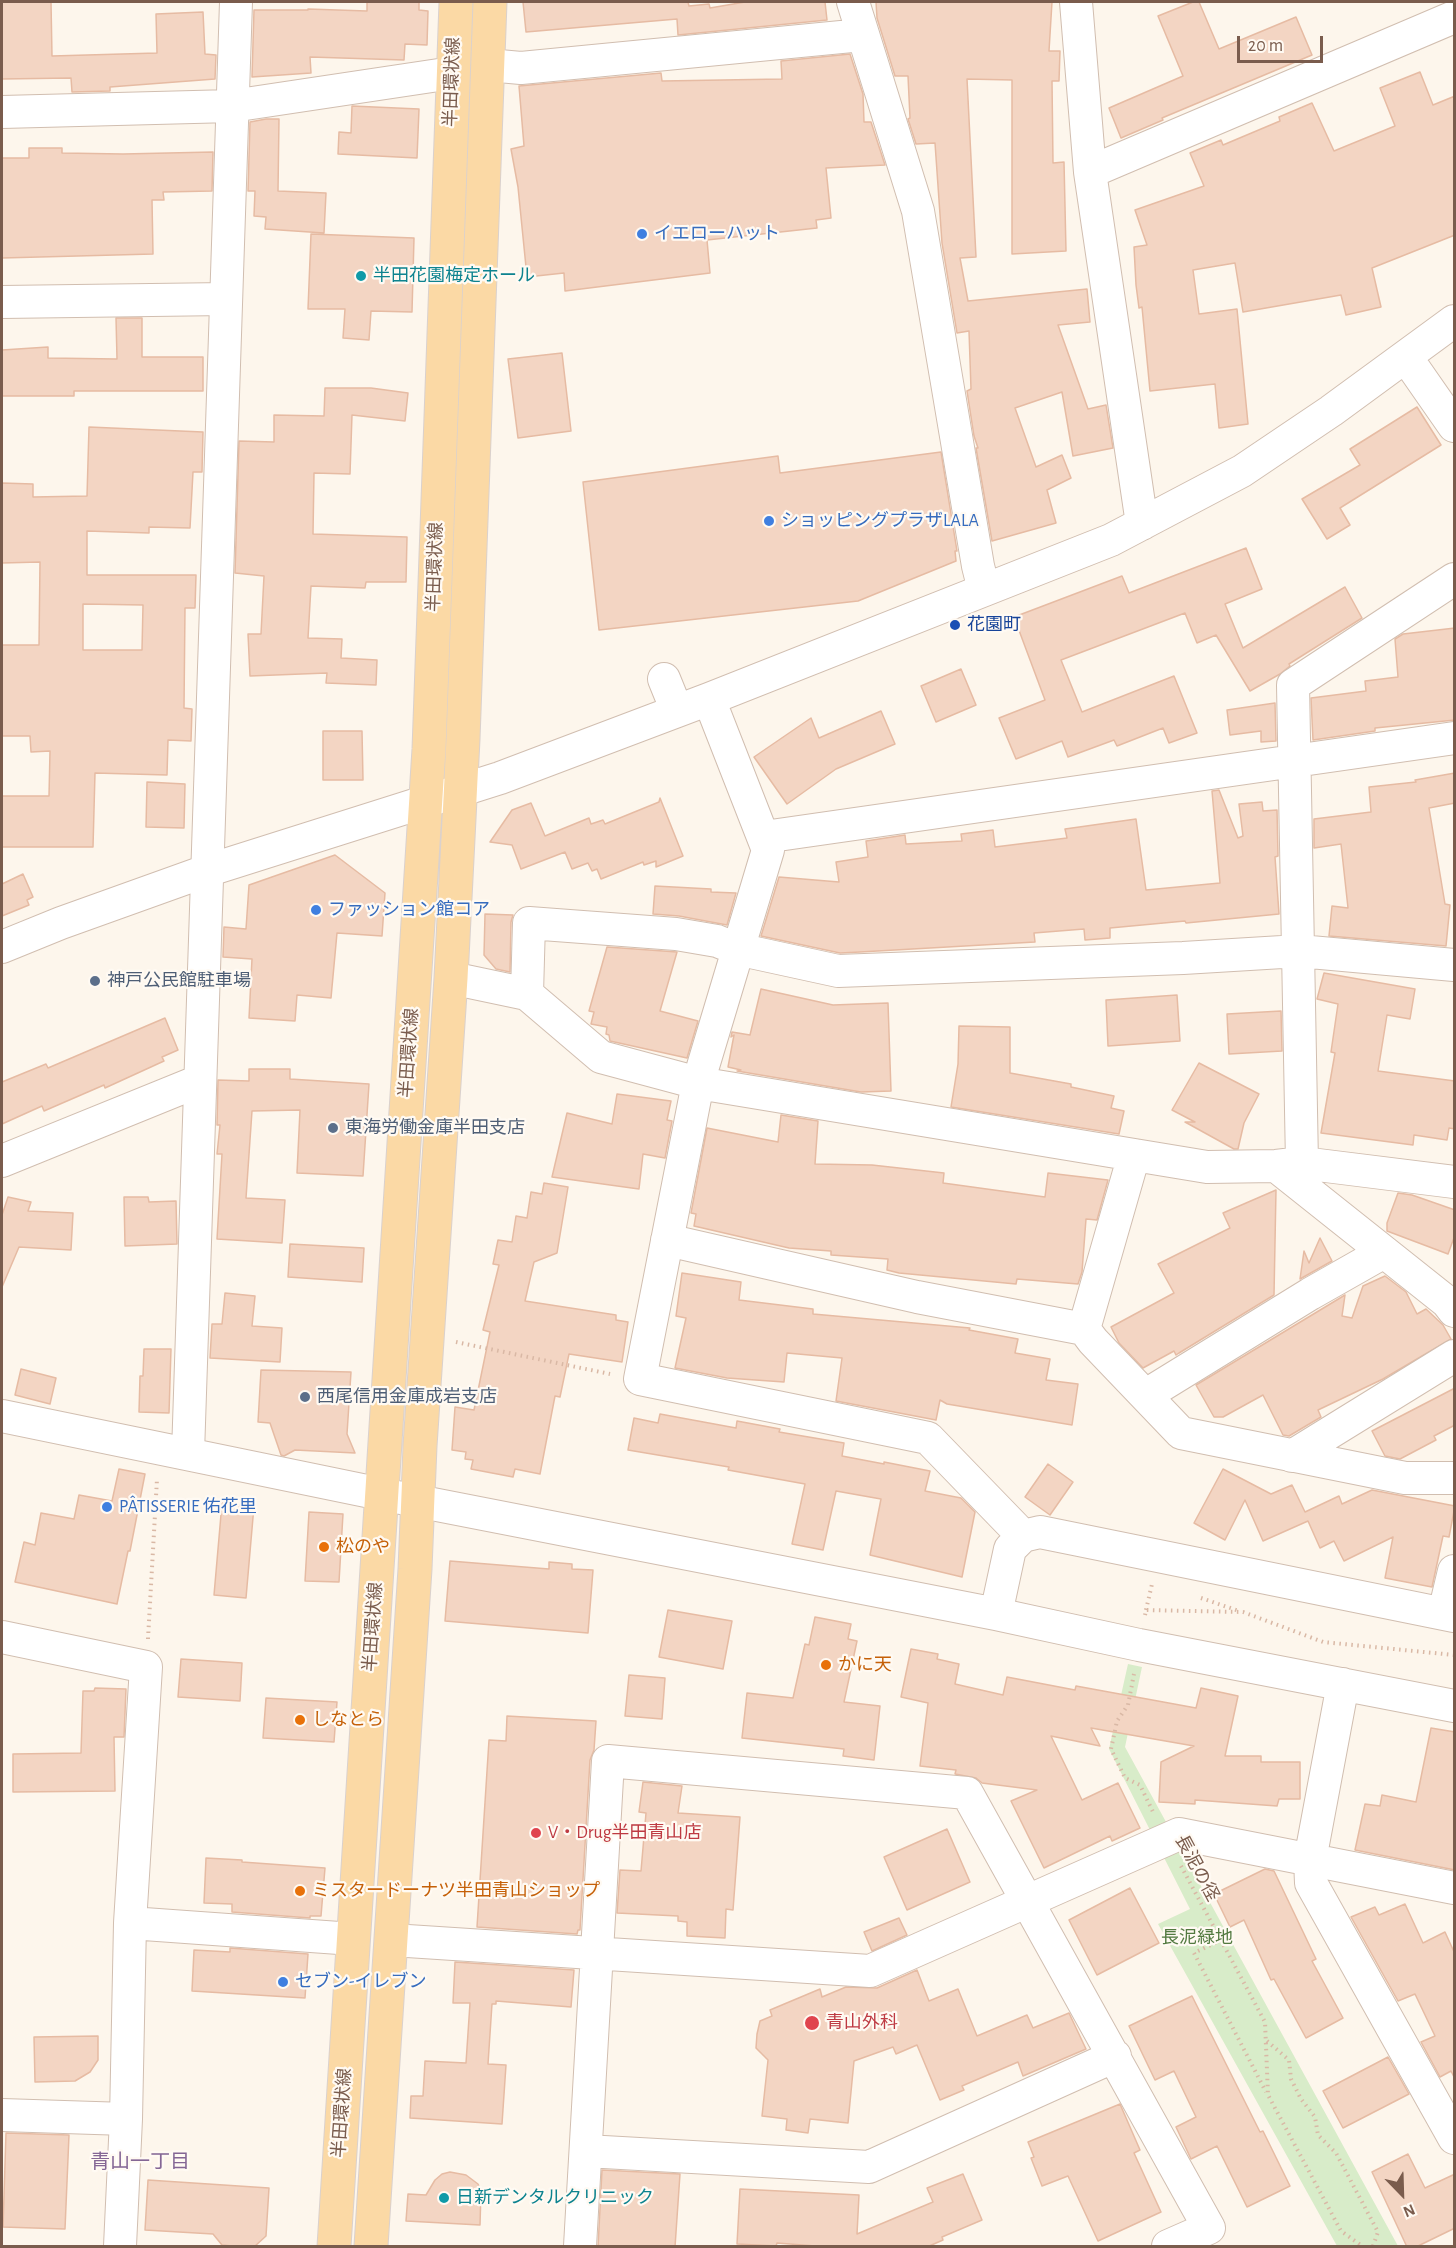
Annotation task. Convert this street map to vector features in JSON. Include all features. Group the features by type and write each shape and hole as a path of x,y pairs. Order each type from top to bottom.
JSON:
{"main road":[{"name":"半田環状線","path":"334,2247 425,802 456,2"},
{"name":"半田環状線","path":"371,2247 451,978 459,791 483,469 489,297 490,2"}],"street":[{"path":"173,1450 199,1081 236,2"},
{"path":"853,2 918,211 984,590"},
{"path":"1076,2 1090,172 1142,524"},
{"path":"1090,172 1455,16"},
{"path":"488,65 521,68 862,35"},
{"path":"2,112 232,106 452,74"},
{"path":"2,302 226,298"},
{"path":"2,947 61,923 206,871 500,778 709,699 1111,540 1242,471 1331,411 1455,321"},
{"path":"1406,357 1455,426"},
{"path":"1289,1165 1299,951 1293,685 1455,579"},
{"path":"664,679 677,711"},
{"path":"709,699 768,850 698,1083 640,1379 928,1438 1023,1536"},
{"path":"764,837 1455,738"},
{"path":"527,994 529,923 676,934 717,941 737,950 838,971 1183,958 1299,951 1455,965"},
{"path":"451,978 527,994 601,1056 698,1083 1207,1167 1289,1165 1455,1182"},
{"path":"2,1161 199,1081"},
{"path":"1084,1329 1134,1155"},
{"path":"1289,1165 1384,1252 1447,1302 1455,1311"},
{"path":"667,1240 917,1297 1084,1329 1181,1433 1406,1478 1455,1478"},
{"path":"1146,1395 1310,1294 1384,1252"},
{"path":"1292,1456 1455,1356"},
{"path":"2,1416 381,1494 1455,1706"},
{"path":"996,1614 1011,1549 1023,1536 1040,1532 1449,1614 1455,1571"},
{"path":"2,1637 146,1667 130,1923 126,2119 120,2247"},
{"path":"1343,1684 1310,1860 1311,1883 1452,2127"},
{"path":"580,2247 608,1761 967,1793 1209,2228 1168,2247"},
{"path":"392,1940 870,1971 1179,1834 1455,1888"},
{"path":"130,1923 353,1939"},
{"path":"586,2151 869,2167 1114,2056"},
{"path":"2,2115 126,2119"}],"path":[{"path":"448,1341 640,1379"},
{"path":"146,1667 173,1450"},
{"path":"1143,1622 1153,1580"},
{"path":"1146,1610 1243,1612 1323,1642 1455,1655"},
{"name":"長泥の径","path":"1134,1673 1128,1705 1117,1721 1112,1749 1125,1778 1140,1785 1166,1839 1265,2022 1268,2096 1341,2231 1362,2247"},
{"path":"1221,1940 1194,1953 1268,2096"},
{"path":"1266,2040 1289,2060 1291,2079 1301,2099 1315,2117 1318,2135 1336,2153 1378,2232 1373,2247"}],"green space":[{"name":"長泥緑地","path":"1128,1664 1142,1667 1125,1747 1398,2246 1337,2246 1158,1924 1190,1909 1109,1749"}],"building":[{"path":"2,2 51,2 52,56 157,53 156,14 203,12 205,54 216,55 215,79 110,87 110,91 72,92 71,78 2,79"},
{"path":"367,2 419,2 419,10 428,11 427,45 405,44 404,60 310,57 311,73 252,77 254,10 367,11"},
{"path":"523,2 688,2 689,6 709,4 710,8 745,2 825,2 827,20 678,35 677,19 526,32"},
{"path":"876,2 1052,2 1049,51 1060,51 1059,81 1052,81 1053,163 1064,162 1066,251 1012,254 1012,80 967,79 976,257 960,258 968,301 1087,289 1090,322 1058,325 1088,409 1106,405 1113,448 1073,456 1062,392 1015,408 1036,467 1062,455 1071,478 1047,490 1056,523 992,541 967,391 971,389 969,331 957,333 942,243 935,143 916,144 908,119 910,118 908,76 895,76 877,18"},
{"path":"1193,2 1199,2 1219,49 1296,17 1312,55 1162,118 1163,120 1121,138 1109,108 1183,76 1158,16"},
{"path":"850,54 863,94 864,122 871,122 885,165 826,168 831,218 816,220 817,228 707,240 710,273 565,291 564,273 527,277 518,187 511,149 524,146 519,86 661,73 662,81 782,79 781,61"},
{"path":"1420,72 1433,105 1455,96 1455,235 1372,268 1381,307 1346,315 1341,295 1243,312 1235,263 1193,270 1199,314 1237,309 1248,424 1219,428 1215,384 1150,391 1142,307 1139,308 1136,285 1134,247 1147,245 1135,210 1204,186 1190,153 1221,140 1223,145 1280,121 1279,117 1312,103 1334,151 1395,126 1380,88"},
{"path":"352,106 419,109 417,158 338,154 339,132 351,133"},
{"path":"279,119 278,191 326,193 324,233 265,229 266,217 254,216 255,191 248,191 250,122"},
{"path":"29,148 62,148 62,153 213,152 212,191 163,192 164,200 152,200 153,254 2,258 2,158 29,158"},
{"name":"半田花園梅定ホール","path":"311,234 414,238 412,312 371,311 369,340 343,338 345,309 308,309"},
{"path":"116,318 142,318 142,357 203,357 203,391 74,391 74,396 2,396 2,350 48,347 48,358 117,359"},
{"path":"562,353 571,431 518,438 508,359"},
{"path":"325,388 371,388 408,393 405,421 352,415 350,474 314,473 313,534 407,537 406,582 366,582 365,588 311,586 308,638 342,639 341,658 377,660 376,685 326,683 327,673 250,676 248,634 261,634 264,576 235,573 239,441 274,442 274,415 324,416"},
{"path":"1417,407 1441,445 1340,508 1350,525 1327,539 1302,499 1360,465 1350,449"},
{"path":"89,427 203,432 202,472 193,472 190,528 149,527 149,533 87,531 87,575 196,575 195,608 185,608 184,708 192,709 191,741 168,740 167,775 95,773 93,847 2,847 2,796 49,796 50,751 31,752 30,736 2,736 2,645 39,645 40,562 2,563 2,483 33,484 33,497 87,496","holes":["83,604 143,605 142,650 83,650"]},
{"name":"ショッピングプラザLALA","path":"941,452 957,551 955,551 956,561 858,601 599,630 583,482 778,456 780,473"},
{"path":"1246,548 1262,589 1225,604 1243,648 1345,587 1362,618 1289,664 1290,666 1280,674 1250,691 1216,635 1197,643 1185,613 1061,660 1082,712 1174,676 1197,733 1169,743 1163,728 1117,746 1114,740 1068,757 1062,741 1016,759 999,718 1045,700 1014,617 1122,576 1129,593"},
{"path":"1455,628 1455,720 1375,728 1375,731 1313,740 1311,698 1366,691 1365,681 1398,677 1395,639 1403,634"},
{"path":"961,669 976,705 936,722 921,686"},
{"path":"1275,703 1276,741 1261,742 1261,731 1230,735 1227,710"},
{"path":"881,711 895,744 836,769 787,804 754,757 811,718 819,738"},
{"path":"323,731 362,731 363,780 323,780"},
{"path":"1455,773 1455,803 1429,808 1445,904 1450,905 1446,946 1329,936 1332,906 1348,908 1341,844 1314,848 1314,819 1371,812 1369,787 1416,782 1415,780"},
{"path":"147,782 185,784 184,828 146,827"},
{"path":"1219,790 1238,838 1243,836 1239,804 1262,802 1263,811 1277,810 1278,856 1275,857 1279,914 1110,928 1110,938 1085,940 1084,929 1034,933 1035,942 840,953 761,936 779,877 839,882 836,862 868,857 866,841 905,835 906,844 962,841 961,834 993,830 995,847 1067,838 1065,829 1136,819 1146,890 1220,883 1212,791"},
{"path":"660,798 683,856 656,867 656,861 644,865 643,862 601,879 597,869 592,871 588,863 572,869 565,852 521,869 512,845 490,842 512,810 531,803 545,836 589,818 591,824 603,820 605,824 659,802"},
{"path":"335,855 385,893 382,936 337,933 331,998 297,995 295,1021 249,1018 252,959 223,957 224,927 246,929 249,885"},
{"path":"23,874 33,897 27,900 29,905 2,916 2,884"},
{"path":"655,886 711,889 711,892 736,893 727,925 679,916 653,914"},
{"path":"485,914 513,915 510,972 496,969 484,955"},
{"path":"607,947 677,952 660,1011 698,1021 687,1058 610,1041 609,1035 606,1034 607,1027 591,1024 594,1012 589,1011"},
{"path":"1324,973 1415,989 1410,1019 1387,1015 1378,1071 1455,1081 1455,1129 1449,1128 1447,1140 1414,1135 1413,1145 1321,1133 1335,1053 1331,1052 1338,1004 1317,999"},
{"path":"761,989 833,1005 888,1003 891,1091 861,1092 737,1071 741,1070 728,1067 734,1035 731,1037 732,1032 750,1035"},
{"path":"1177,995 1180,1041 1108,1046 1106,1000"},
{"path":"1281,1011 1282,1051 1229,1054 1227,1014"},
{"path":"165,1018 178,1050 162,1057 164,1061 105,1088 104,1085 44,1111 42,1106 2,1124 2,1082 46,1064 48,1068"},
{"path":"959,1026 1010,1027 1010,1073 1071,1084 1071,1087 1114,1096 1111,1108 1124,1111 1119,1134 951,1107 958,1064"},
{"path":"1199,1063 1259,1094 1244,1123 1238,1149 1234,1149 1185,1122 1195,1122 1172,1110"},
{"path":"249,1069 290,1069 290,1079 369,1084 363,1176 297,1173 300,1110 252,1111 246,1198 285,1200 282,1243 217,1239 222,1154 217,1154 220,1125 217,1125 218,1080 249,1081"},
{"path":"617,1094 671,1101 667,1120 672,1121 665,1158 643,1154 639,1189 552,1177 567,1113 612,1124"},
{"path":"781,1115 818,1121 815,1164 872,1165 944,1173 943,1183 1045,1197 1048,1173 1108,1180 1097,1220 1086,1219 1082,1272 1078,1284 1017,1279 1016,1284 899,1273 887,1270 888,1259 831,1255 831,1251 789,1248 694,1226 696,1214 691,1213 707,1128 778,1142"},
{"path":"544,1183 568,1187 557,1253 534,1262 525,1301 616,1315 616,1320 628,1322 622,1362 569,1354 560,1397 555,1396 540,1474 515,1469 513,1477 471,1469 473,1460 465,1459 466,1452 452,1450 455,1407 474,1410 490,1332 483,1330 499,1265 493,1264 498,1240 512,1242 516,1216 527,1218 531,1192 542,1194"},
{"path":"1276,1190 1274,1295 1176,1355 1174,1351 1143,1368 1119,1343 1111,1327 1174,1293 1158,1264 1230,1228 1223,1213"},
{"path":"1398,1193 1412,1195 1455,1210 1455,1235 1448,1254 1387,1231 1387,1223"},
{"path":"8,1197 31,1202 28,1211 73,1213 71,1250 19,1247 2,1287 2,1215"},
{"path":"124,1197 148,1197 149,1202 176,1201 177,1244 125,1246"},
{"path":"1320,1238 1332,1261 1300,1279 1304,1251 1309,1263"},
{"path":"290,1244 364,1248 362,1282 288,1277"},
{"path":"682,1273 741,1282 739,1300 813,1309 813,1314 970,1328 969,1330 1018,1339 1015,1353 1050,1359 1046,1380 1078,1384 1072,1425 947,1404 940,1400 936,1420 836,1401 842,1358 787,1353 784,1382 727,1378 675,1368 686,1318 676,1316"},
{"path":"1385,1276 1406,1292 1417,1314 1426,1309 1443,1325 1451,1339 1383,1379 1318,1410 1321,1417 1289,1436 1283,1435 1263,1395 1223,1417 1214,1417 1196,1385 1345,1295 1342,1316 1352,1318 1363,1286"},
{"path":"225,1293 255,1296 252,1326 282,1328 280,1362 210,1358 212,1324 222,1324"},
{"path":"144,1349 171,1349 169,1413 139,1412 140,1376 143,1376"},
{"path":"21,1369 56,1378 50,1404 15,1395"},
{"name":"西尾信用金庫成岩支店","path":"261,1370 351,1372 347,1434 355,1453 295,1450 284,1456 281,1455 270,1423 258,1422"},
{"path":"1455,1388 1455,1425 1434,1436 1436,1440 1400,1459 1385,1456 1372,1431"},
{"path":"660,1414 736,1428 737,1421 780,1429 779,1432 844,1443 842,1456 930,1471 925,1491 961,1498 975,1512 962,1577 870,1555 881,1499 836,1491 823,1550 792,1544 805,1484 728,1470 729,1467 628,1450 634,1418 658,1423"},
{"path":"1048,1464 1073,1482 1050,1515 1025,1497"},
{"path":"119,1469 145,1474 117,1604 15,1582 24,1542 35,1545 41,1513 74,1519 79,1495 112,1501"},
{"path":"1223,1469 1271,1494 1292,1485 1305,1512 1339,1496 1342,1504 1372,1490 1455,1506 1449,1537 1443,1536 1432,1587 1385,1578 1393,1537 1344,1561 1334,1541 1320,1548 1308,1521 1263,1541 1245,1500 1225,1540 1194,1523"},
{"path":"222,1503 254,1506 246,1598 214,1595"},
{"name":"松のや","path":"309,1512 343,1514 339,1582 305,1581"},
{"path":"450,1561 549,1569 549,1562 572,1564 572,1569 593,1570 588,1633 445,1621"},
{"path":"668,1610 732,1621 723,1669 659,1657"},
{"path":"815,1617 851,1624 848,1639 857,1641 844,1702 880,1706 874,1760 843,1756 844,1749 742,1738 747,1693 793,1698 805,1644 809,1645"},
{"path":"911,1649 938,1654 937,1659 959,1664 955,1684 1003,1695 1007,1677 1075,1690 1076,1686 1196,1708 1201,1688 1238,1696 1225,1756 1261,1756 1261,1762 1300,1762 1300,1799 1279,1799 1277,1806 1195,1800 1195,1804 1159,1802 1161,1762 1194,1746 1091,1728 1100,1746 1051,1736 1082,1800 1118,1783 1140,1828 1112,1841 1110,1836 1044,1868 1011,1801 1037,1790 982,1783 976,1778 955,1774 956,1770 920,1766 928,1703 901,1697"},
{"path":"181,1659 242,1663 240,1701 178,1697"},
{"path":"629,1675 665,1678 662,1719 625,1716"},
{"path":"95,1688 126,1689 124,1737 114,1737 115,1791 13,1792 13,1754 81,1753 83,1691 94,1691"},
{"name":"しなとら","path":"266,1698 337,1702 334,1742 263,1738"},
{"name":"V・Drug半田青山店","path":"507,1716 596,1721 594,1750 590,1760 580,1930 577,1934 477,1927 489,1740 506,1741"},
{"path":"1431,1728 1455,1732 1455,1870 1355,1850 1365,1804 1380,1806 1382,1795 1416,1802"},
{"path":"643,1782 682,1786 678,1813 740,1817 733,1910 726,1909 725,1938 687,1936 687,1922 678,1921 678,1916 617,1913 620,1870 641,1871 646,1813 639,1812"},
{"path":"947,1829 970,1882 907,1910 884,1857"},
{"path":"206,1858 325,1868 321,1916 310,1916 310,1918 232,1912 232,1904 204,1903"},
{"path":"1265,1869 1274,1871 1316,1959 1312,1961 1343,2018 1306,2038 1274,1979 1271,1980 1244,1920 1230,1927 1214,1894"},
{"path":"1130,1888 1159,1943 1097,1975 1069,1920"},
{"path":"1405,1904 1423,1943 1445,1932 1455,1954 1455,2079 1451,2071 1440,2077 1421,2042 1435,2036 1415,1994 1398,2001 1351,1917 1375,1907 1379,1915"},
{"path":"899,1918 907,1935 872,1951 864,1932"},
{"path":"230,1948 308,1954 305,1998 192,1991 194,1950 230,1952"},
{"path":"455,1962 574,1970 571,2007 496,2001 496,2004 492,2004 488,2064 506,2065 502,2124 410,2118 411,2096 423,2096 425,2061 466,2063 470,2003 453,2003"},
{"path":"917,1970 929,2001 958,1989 977,2036 1027,2015 1033,2028 1069,2013 1086,2049 1023,2076 1018,2062 962,2086 964,2090 940,2100 917,2045 896,2054 893,2047 854,2061 848,2123 810,2119 808,2133 786,2130 787,2119 762,2116 768,2060 756,2048 757,2034 760,2021 772,2016 770,2010 820,1989 822,1997 846,1987 877,1988"},
{"path":"1192,1996 1260,2132 1263,2131 1290,2186 1247,2207 1217,2146 1191,2159 1176,2127 1196,2117 1174,2071 1155,2080 1129,2026"},
{"path":"98,2036 98,2060 90,2072 75,2081 35,2082 34,2037"},
{"path":"1388,2057 1409,2094 1343,2128 1323,2091"},
{"path":"1120,2104 1140,2150 1134,2153 1161,2212 1098,2241 1068,2176 1042,2186 1031,2158 1034,2157 1028,2142"},
{"path":"6,2133 69,2135 65,2229 3,2227"},
{"path":"1408,2154 1425,2188 1455,2174 1455,2228 1416,2247 1407,2247 1372,2172"},
{"path":"602,2170 680,2174 675,2247 598,2247"},
{"name":"日新デンタルクリニック","path":"450,2172 466,2175 478,2184 481,2191 480,2225 406,2221 408,2194 426,2195 435,2180 442,2174"},
{"path":"963,2174 982,2220 942,2237 943,2240 927,2247 737,2244 740,2189 859,2195 857,2234 933,2202 927,2188"},
{"path":"148,2180 269,2188 266,2236 254,2247 241,2247 222,2245 213,2234 145,2230"}],"place":[{"name":"イエローハット","path":"642,234"},
{"name":"半田花園梅定ホール","path":"361,276"},
{"name":"ショッピングプラザLALA","path":"769,521"},
{"name":"花園町","path":"955,625"},
{"name":"ファッション館コア","path":"316,910"},
{"name":"神戸公民館駐車場","path":"95,981"},
{"name":"東海労働金庫半田支店","path":"333,1128"},
{"name":"西尾信用金庫成岩支店","path":"305,1397"},
{"name":"PÂTISSERIE 佑花里","path":"107,1507"},
{"name":"松のや","path":"324,1547"},
{"name":"かに天","path":"826,1665"},
{"name":"しなとら","path":"300,1720"},
{"name":"V・Drug半田青山店","path":"536,1833"},
{"name":"ミスタードーナツ半田青山ショップ","path":"300,1891"},
{"name":"セブン-イレブン","path":"283,1982"},
{"name":"青山外科","path":"812,2023"},
{"name":"日新デンタルクリニック","path":"444,2198"}],"district":[{"name":"青山一丁目","path":"140,2162"}]}
